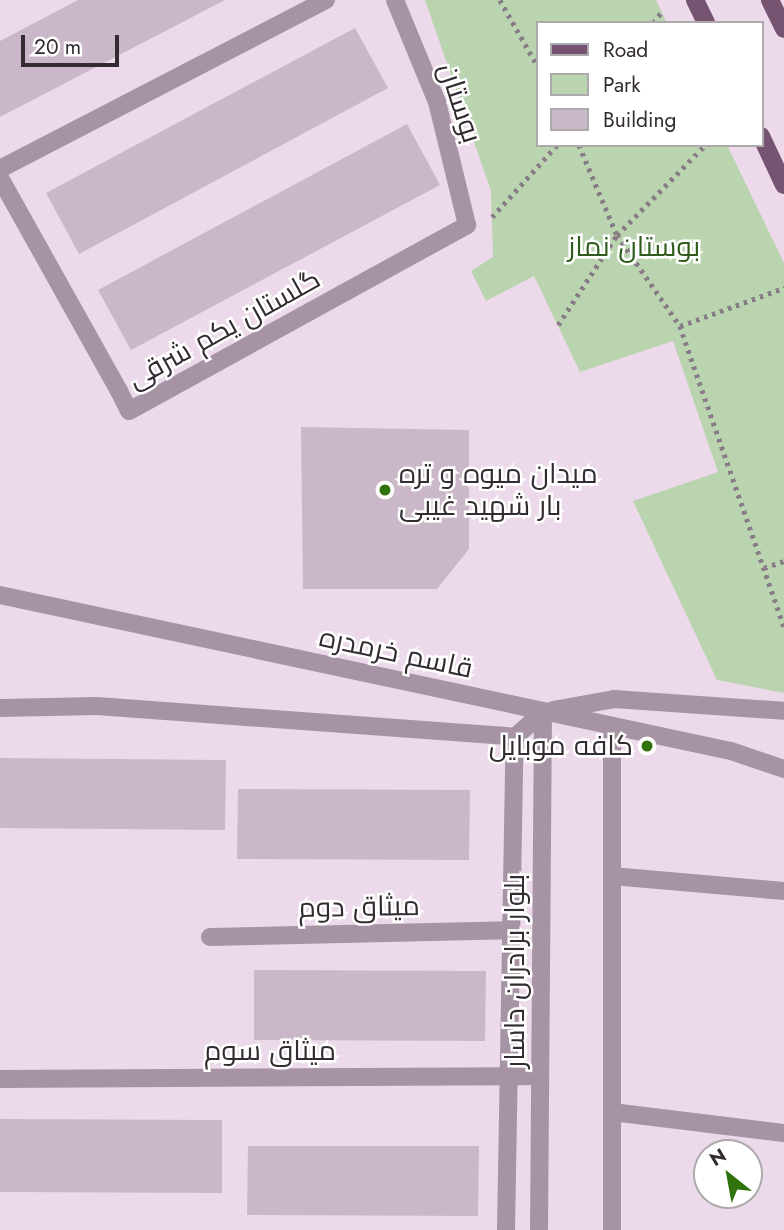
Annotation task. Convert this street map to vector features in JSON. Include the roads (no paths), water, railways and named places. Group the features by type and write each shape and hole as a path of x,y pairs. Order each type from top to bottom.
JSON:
{"main road":[{"path":"695,0 705,21"},
{"path":"770,0 784,29"},
{"path":"763,140 784,185"}],"street":[{"path":"0,169 326,0"},
{"name":"بوستان","path":"395,0 437,102 467,225"},
{"name":"گلستان یکم شرقی","path":"0,178 129,411 467,225"},
{"name":"قاسم خرمدره","path":"0,595 543,712 614,699 784,711"},
{"path":"0,708 97,706 515,737 543,712 731,751 784,769"},
{"name":"بلوار برادران داسار","path":"540,1230 543,712"},
{"path":"612,726 612,1230"},
{"path":"506,1230 509,930 515,737"},
{"path":"612,876 784,891"},
{"name":"میثاق دوم","path":"210,937 509,930"},
{"name":"میثاق سوم","path":"0,1079 540,1076"},
{"path":"612,1112 784,1133"}],"place":[{"name":"میدان میوه و تره بار شهید غیبی","path":"385,490"},
{"name":"کافه موبایل","path":"647,746"}],"park label":[{"name":"بوستان نماز","path":"634,247"}]}
